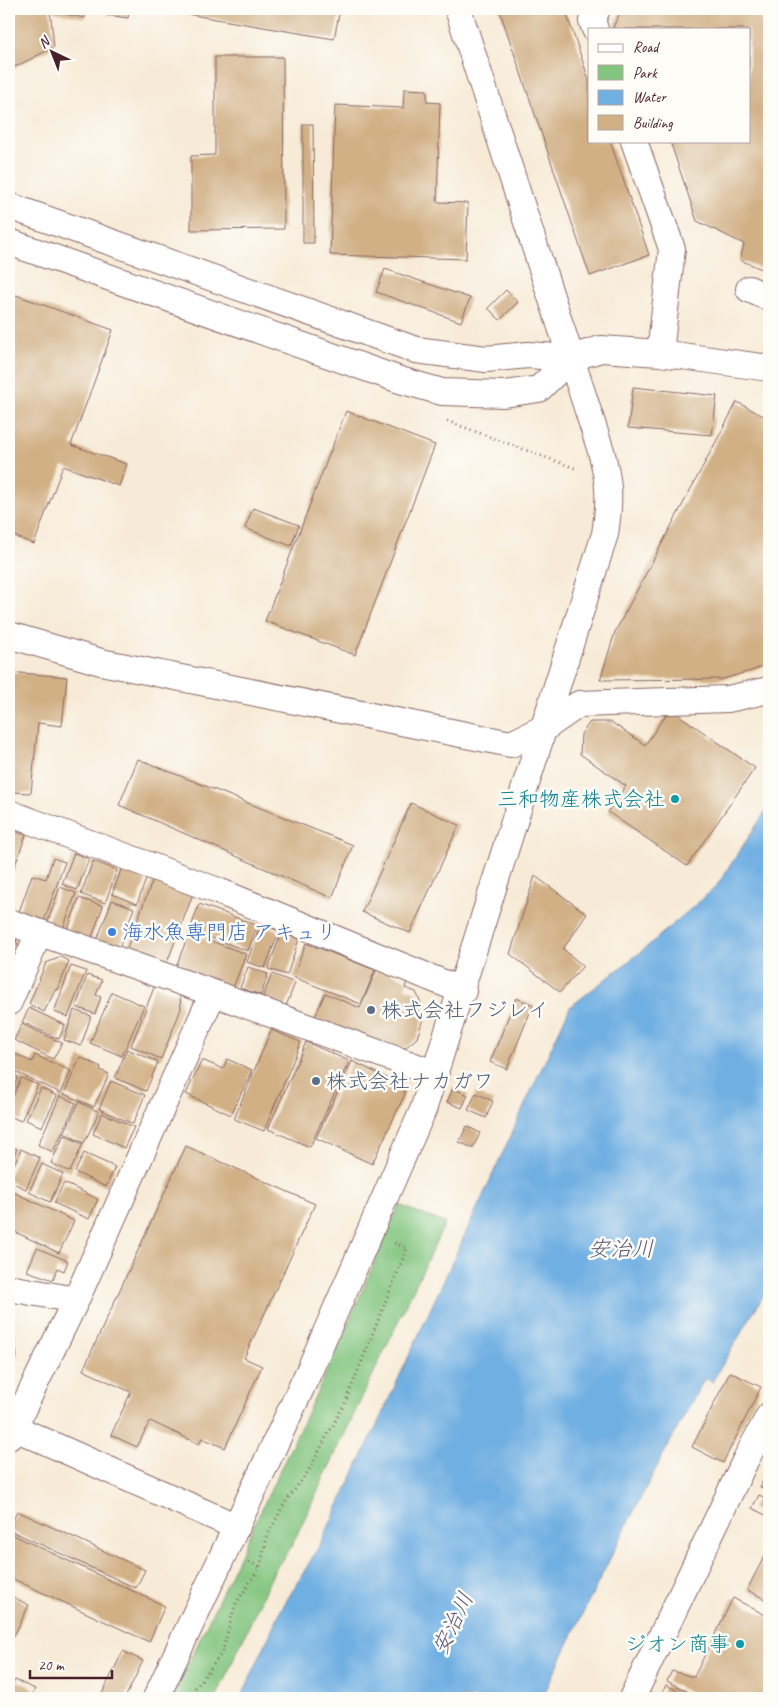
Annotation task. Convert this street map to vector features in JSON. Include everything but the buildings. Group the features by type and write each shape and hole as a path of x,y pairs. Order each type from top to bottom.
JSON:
{"street":[{"path":"156,1698 310,1369 423,1110 463,991 605,534 609,511 609,481 458,9"},
{"path":"594,28 592,21 597,9"},
{"path":"634,142 672,249 660,353"},
{"path":"9,206 416,350 486,360 528,355 571,358 601,349 660,353 769,368"},
{"path":"9,242 400,380 442,392 504,394 539,389 571,358"},
{"path":"9,635 100,662 511,744 546,727 579,704 728,699 769,690"},
{"path":"9,813 218,891 463,991"},
{"path":"9,922 213,992 436,1074"},
{"path":"9,1002 39,933"},
{"path":"10,1433 76,1300 213,992"},
{"path":"9,1288 76,1300"},
{"path":"632,1698 746,1459 769,1416"},
{"path":"10,1433 24,1432 237,1528"}],"path":[{"path":"444,420 579,470"},
{"path":"187,1698 222,1653 235,1605 260,1567 267,1536 284,1504 307,1473 345,1403 407,1248 370,1233"}],"green space":[{"path":"399,1205 445,1223 290,1549 275,1569 216,1698 172,1698 336,1352"}],"water":[{"name":"安治川","path":"769,806 769,1286 712,1382 705,1378 683,1417 621,1537 542,1698 241,1698 281,1610 320,1545 570,1007 642,951 716,887"}],"place":[{"name":"三和物産株式会社","path":"675,799"},
{"name":"海水魚専門店 アキュリ","path":"112,932"},
{"name":"株式会社フジレイ","path":"371,1010"},
{"name":"株式会社ナカガワ","path":"316,1081"},
{"name":"ジオン商事","path":"740,1644"}]}
